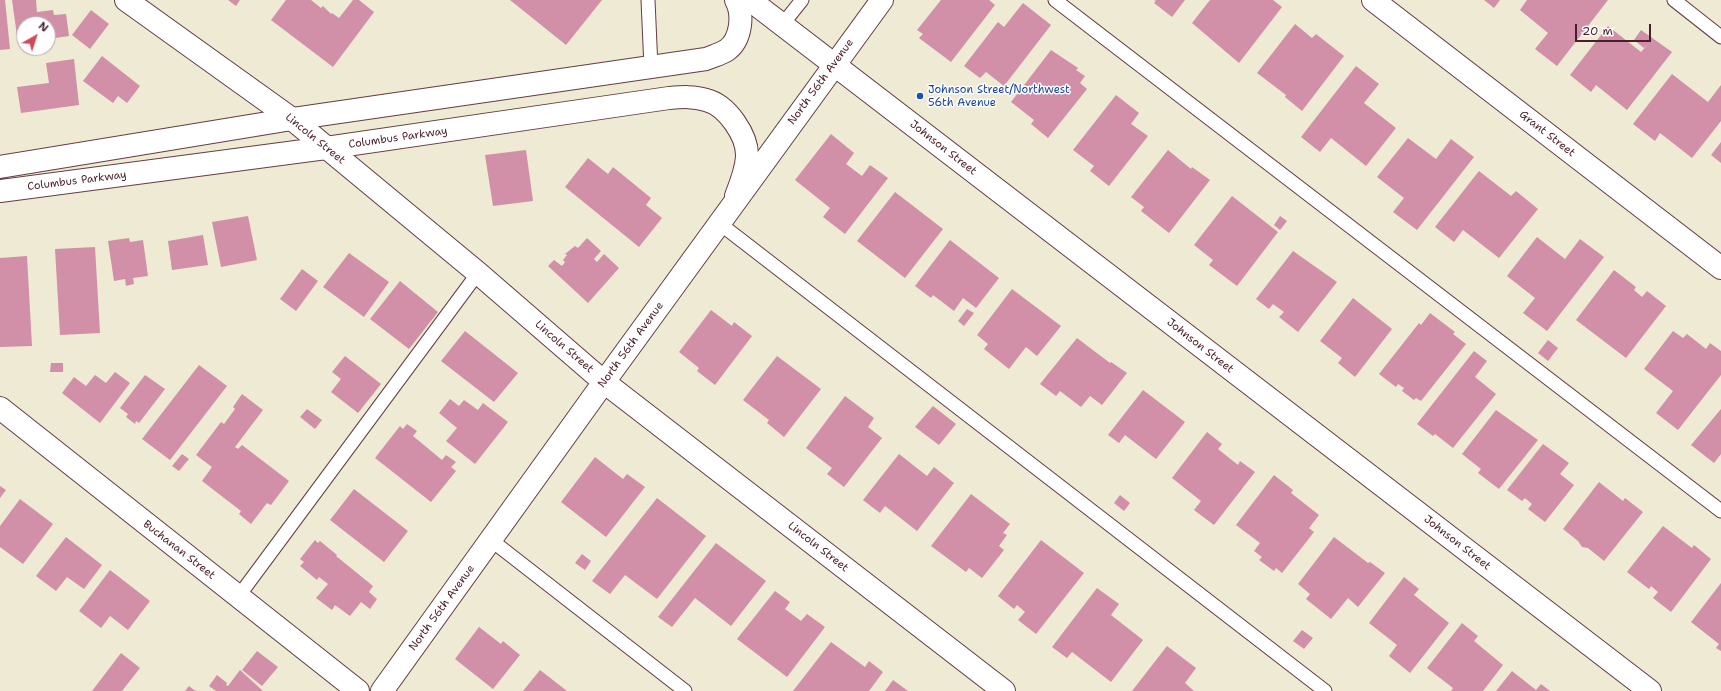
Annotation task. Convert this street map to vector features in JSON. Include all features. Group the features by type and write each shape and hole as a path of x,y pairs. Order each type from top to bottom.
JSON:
{"street":[{"name":"Lincoln Street","path":"126,0 292,119 478,273 604,382 1004,691"},
{"path":"0,167 292,119 651,68 706,58 727,50 734,42 739,29 740,12 736,0"},
{"name":"Johnson Street","path":"750,0 1650,691"},
{"name":"North 56th Avenue","path":"382,691 719,223 882,0"},
{"name":"Grant Street","path":"1373,0 1721,268"},
{"path":"651,68 654,100"},
{"name":"Columbus Parkway","path":"0,191 326,148 654,100 690,97 708,100 721,108 736,124 745,141 747,156 745,173 734,203"},
{"name":"Buchanan Street","path":"0,408 358,691"}],"lane":[{"path":"648,0 651,68"},
{"path":"782,25 802,0"},
{"path":"1055,0 1721,511"},
{"path":"1674,0 1721,37"},
{"path":"719,223 1325,691"},
{"path":"238,597 478,273"},
{"path":"491,540 685,691"}],"building":[{"path":"0,0 5,0 10,49 0,50"},
{"path":"12,0 36,0 37,12 53,10 54,15 66,14 69,36 56,38 56,16 16,16 16,29"},
{"path":"228,0 240,0 236,6"},
{"path":"286,0 311,0 321,8 323,6 331,14 332,13 339,18 353,0 359,0 374,12 333,67 271,20"},
{"path":"510,0 602,0 566,45"},
{"path":"941,0 989,0 995,5 951,62 919,38 923,34 917,30"},
{"path":"1154,0 1185,0 1172,17 1154,3 1156,1"},
{"path":"1210,0 1273,0 1282,7 1239,63 1192,23"},
{"path":"1484,0 1500,0 1494,8"},
{"path":"1527,0 1608,0 1557,66 1535,49 1548,33 1520,10"},
{"path":"1023,3 1051,25 1004,86 986,72 980,78 964,66 998,22 1004,27"},
{"path":"91,10 109,24 90,49 72,35"},
{"path":"1295,24 1312,38 1316,34 1344,56 1302,111 1285,97 1286,95 1257,73"},
{"path":"1608,26 1641,52 1649,43 1644,48 1634,40 1641,30 1672,52 1627,110 1596,85 1591,92 1570,75"},
{"path":"1051,50 1078,68 1076,70 1085,76 1080,83 1087,89 1048,138 1031,124 1034,120 1011,102"},
{"path":"102,56 140,86 127,103 118,96 113,103 83,81"},
{"path":"74,59 79,105 21,113 17,87 49,83 46,63"},
{"path":"1356,66 1379,84 1364,103 1396,128 1366,166 1331,138 1320,152 1301,137"},
{"path":"1672,74 1708,102 1721,85 1721,121 1692,158 1660,133 1655,141 1633,124"},
{"path":"1116,95 1139,113 1131,124 1148,136 1109,186 1090,171 1094,166 1073,150"},
{"path":"831,134 854,153 846,164 862,176 870,165 888,178 845,234 823,217 830,208 795,180"},
{"path":"1408,138 1436,159 1451,139 1474,157 1417,230 1393,212 1404,198 1377,177"},
{"path":"1721,142 1721,163 1711,155"},
{"path":"526,150 533,201 493,206 485,155"},
{"path":"1168,150 1191,169 1192,167 1210,180 1169,233 1141,211 1144,207 1131,197"},
{"path":"588,158 608,174 613,167 651,198 646,205 662,218 639,247 565,187"},
{"path":"1479,171 1511,196 1516,191 1538,209 1499,258 1463,230 1454,242 1435,227"},
{"path":"895,192 943,229 905,278 857,241"},
{"path":"1232,196 1278,232 1237,286 1209,265 1213,260 1194,245"},
{"path":"248,216 257,260 221,267 212,222"},
{"path":"1280,216 1287,221 1280,230 1274,225"},
{"path":"203,235 208,265 172,270 168,241"},
{"path":"1537,237 1565,259 1580,239 1604,257 1547,331 1523,313 1535,298 1507,276"},
{"path":"129,238 130,242 143,240 148,276 133,278 134,284 126,286 125,279 114,281 108,241"},
{"path":"587,238 601,251 594,259 597,262 604,254 619,268 588,303 548,266 554,260 562,266 565,262 563,260 567,255 565,254 575,246 578,248"},
{"path":"950,240 999,278 976,308 963,298 954,311 933,295 931,298 915,286"},
{"path":"95,247 100,333 60,335 55,249"},
{"path":"1293,251 1337,282 1298,332 1279,317 1284,312 1273,304 1269,309 1256,299"},
{"path":"349,253 389,282 364,317 323,287"},
{"path":"27,256 32,346 0,347 0,258"},
{"path":"302,269 318,281 296,311 280,299"},
{"path":"1614,270 1636,287 1634,290 1642,297 1647,291 1666,306 1626,358 1576,320"},
{"path":"400,281 438,312 409,349 370,319"},
{"path":"1012,289 1061,326 1037,356 1026,347 1009,369 984,349 988,344 977,335"},
{"path":"1353,298 1392,329 1355,377 1338,363 1342,358 1320,341"},
{"path":"967,309 974,313 964,326 958,321"},
{"path":"711,310 732,326 734,322 752,336 715,385 697,371 699,368 679,352"},
{"path":"1430,313 1455,332 1453,334 1466,344 1421,401 1416,398 1414,400 1402,391 1404,388 1398,384 1396,387 1379,374 1419,323 1421,325"},
{"path":"465,331 518,373 494,402 441,361"},
{"path":"1673,331 1683,338 1687,334 1706,349 1710,343 1721,351 1721,375 1678,430 1656,413 1673,391 1644,369"},
{"path":"1077,338 1110,363 1111,362 1127,373 1102,405 1090,396 1081,407 1060,391 1056,396 1040,384"},
{"path":"1548,340 1558,348 1548,361 1538,353"},
{"path":"1474,351 1487,361 1475,377 1496,394 1453,448 1435,434 1433,436 1417,424"},
{"path":"345,356 381,384 358,413 331,392 341,379 332,372"},
{"path":"777,356 821,389 784,437 767,423 769,420 743,400"},
{"path":"51,363 63,363 63,372 50,372"},
{"path":"199,365 227,386 170,460 142,439"},
{"path":"115,372 130,383 100,423 62,393 74,377 86,386 95,375 106,383"},
{"path":"145,375 165,389 139,423 136,421 135,424 126,417 128,414 120,408"},
{"path":"1143,390 1185,422 1156,459 1125,435 1119,443 1108,435"},
{"path":"242,394 263,410 235,447 238,449 242,445 289,481 271,505 267,503 251,524 239,514 241,511 202,481 212,467 196,455 221,422 224,424 235,409 233,407"},
{"path":"845,396 874,418 868,427 882,438 844,487 827,474 832,468 806,448"},
{"path":"450,399 459,406 464,400 478,410 483,403 508,422 475,464 446,441 457,428 439,413"},
{"path":"933,406 956,424 939,445 915,427"},
{"path":"307,409 322,420 315,429 300,417"},
{"path":"1721,409 1721,454 1714,463 1691,445"},
{"path":"1496,410 1538,440 1499,489 1478,473 1481,469 1462,454"},
{"path":"407,424 417,431 413,436 442,460 446,455 456,462 451,467 456,471 431,502 375,458 400,426 403,429"},
{"path":"1207,432 1222,444 1218,449 1238,465 1240,461 1255,472 1214,525 1194,510 1201,501 1172,478"},
{"path":"1543,444 1569,463 1560,474 1574,485 1545,522 1528,509 1532,504 1525,498 1522,501 1507,490"},
{"path":"182,454 189,459 179,471 172,466"},
{"path":"899,454 927,476 934,467 954,483 917,531 885,506 880,513 863,500"},
{"path":"595,457 623,479 627,474 645,487 606,537 561,502"},
{"path":"1274,475 1293,490 1291,493 1319,515 1309,528 1314,532 1282,573 1276,568 1274,571 1259,560 1262,557 1254,551 1260,543 1236,525"},
{"path":"1599,482 1623,501 1625,498 1643,512 1604,561 1588,548 1582,547 1578,541 1563,529"},
{"path":"0,486 6,490 0,498"},
{"path":"354,489 408,531 384,562 330,520"},
{"path":"971,494 1010,524 1003,533 1007,535 999,546 1004,550 982,578 969,568 966,572 931,546"},
{"path":"1120,495 1130,503 1124,511 1114,503"},
{"path":"657,498 706,536 657,599 625,575 610,594 592,581"},
{"path":"20,499 53,524 23,564 0,547 0,526"},
{"path":"1663,526 1692,548 1694,545 1711,559 1671,612 1653,598 1658,592 1651,586 1649,589 1627,572"},
{"path":"66,537 102,565 84,589 67,577 56,591 36,576"},
{"path":"1334,537 1368,563 1370,562 1385,573 1358,607 1348,598 1331,619 1306,599 1310,594 1298,584"},
{"path":"315,540 318,543 320,541 373,586 369,592 377,599 370,609 361,602 350,616 335,605 332,610 316,598 328,584 319,577 317,580 300,566 304,562 300,559"},
{"path":"1041,540 1084,573 1036,634 1018,620 1025,612 1017,605 1014,609 998,596"},
{"path":"716,543 766,581 731,626 695,598 672,627 658,617"},
{"path":"582,554 591,561 585,570 575,563"},
{"path":"110,570 150,601 128,630 110,616 101,628 79,611"},
{"path":"1404,577 1419,589 1414,595 1449,623 1410,673 1389,656 1397,645 1369,623"},
{"path":"1721,583 1721,651 1716,648 1719,644 1691,622"},
{"path":"1097,588 1119,604 1111,615 1143,640 1111,682 1072,652 1067,658 1052,647"},
{"path":"775,591 790,602 785,609 801,621 807,614 825,627 787,677 737,639"},
{"path":"1462,623 1478,636 1474,641 1503,665 1483,691 1451,691 1453,688 1427,668"},
{"path":"479,627 501,644 503,641 520,655 493,689 455,659"},
{"path":"1302,630 1313,638 1304,649 1293,641"},
{"path":"831,642 865,667 869,661 883,672 869,691 793,691"},
{"path":"1167,646 1196,668 1185,683 1194,691 1132,691"},
{"path":"257,651 278,667 262,686 242,670"},
{"path":"121,653 140,668 122,691 92,691"},
{"path":"240,670 263,691 216,691 209,686 217,675 227,683 226,685 228,686"},
{"path":"540,670 567,691 523,691"},
{"path":"1512,671 1536,690 1541,684 1550,691 1496,691"},
{"path":"893,680 908,691 885,691"},
{"path":"189,686 194,690 198,691 185,691"}],"place":[{"name":"Johnson Street/Northwest 56th Avenue","path":"920,96"}]}
